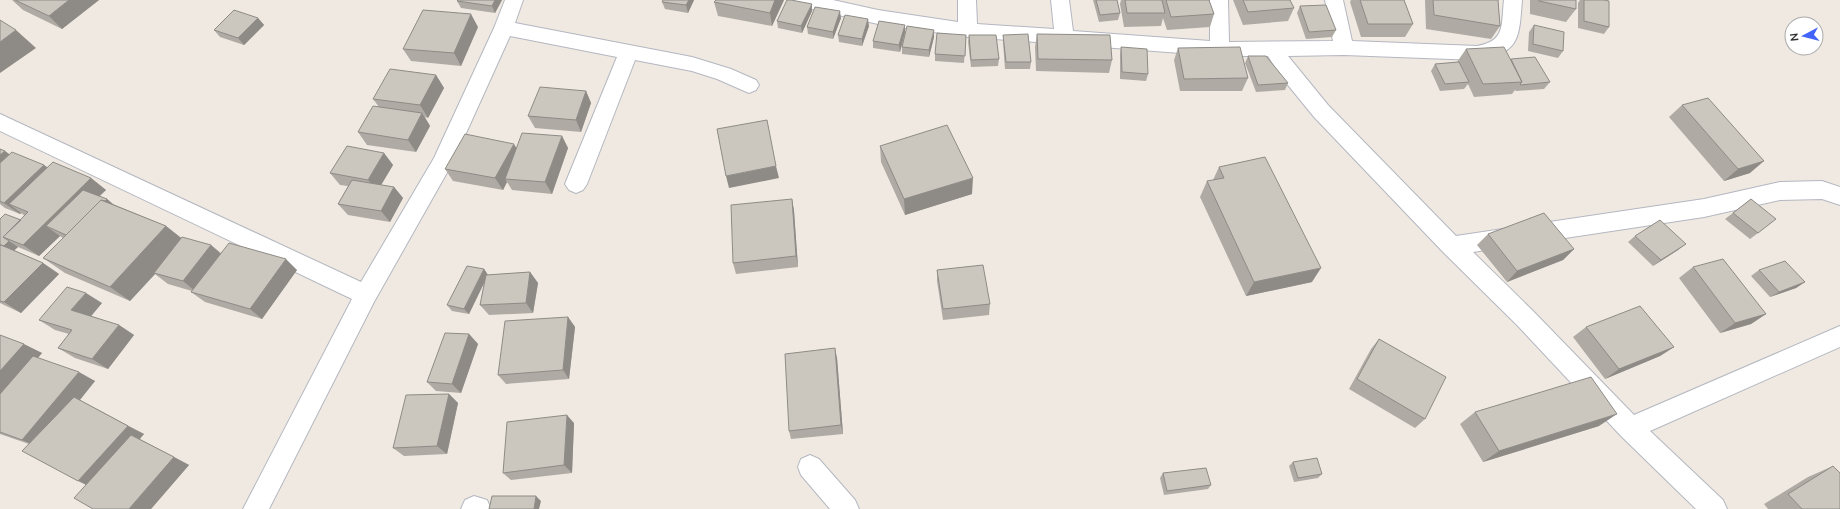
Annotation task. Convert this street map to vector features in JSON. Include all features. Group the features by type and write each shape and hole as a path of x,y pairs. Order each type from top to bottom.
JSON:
{"street":[{"path":"256,509 366,295 443,162 504,28 514,0"},
{"path":"803,0 864,7 968,30 1064,36 1220,49 1344,48 1477,53 1501,48 1508,39 1513,0"},
{"path":"967,0 968,30"},
{"path":"1060,0 1064,36"},
{"path":"1219,0 1220,49"},
{"path":"1334,0 1344,48"},
{"path":"504,28 692,64 724,74 749,85"},
{"path":"1273,48 1286,69 1321,110 1452,246 1525,318 1630,428 1714,509"},
{"path":"576,184 629,51"},
{"path":"0,122 366,295"},
{"path":"1452,246 1704,208 1780,190 1822,190 1840,196"},
{"path":"1630,428 1840,336"},
{"path":"810,467 846,509"},
{"path":"474,509 478,508"}],"building":[{"path":"15,0 69,0 49,16"},
{"path":"495,0 492,6 457,1"},
{"path":"663,0 689,0 686,5 662,2"},
{"path":"716,0 775,0 770,13 714,2"},
{"path":"787,0 812,4 801,26 777,21"},
{"path":"1096,0 1117,0 1120,13 1100,15"},
{"path":"1125,0 1162,0 1165,13 1127,13"},
{"path":"1166,0 1209,0 1214,14 1171,17"},
{"path":"1243,0 1290,0 1294,8 1248,12"},
{"path":"1360,0 1404,0 1413,24 1368,24"},
{"path":"1433,0 1498,0 1500,26 1434,15"},
{"path":"1576,0 1576,9 1539,1"},
{"path":"1584,0 1609,1 1609,27 1584,21"},
{"path":"1326,5 1336,30 1309,32 1300,6"},
{"path":"815,7 840,11 833,32 807,27"},
{"path":"234,10 258,18 238,38 214,30"},
{"path":"423,10 471,14 454,53 403,49"},
{"path":"845,15 868,19 862,39 838,35"},
{"path":"0,20 16,30 0,42"},
{"path":"879,21 905,25 899,45 873,41"},
{"path":"1534,25 1564,32 1563,51 1533,44"},
{"path":"907,26 934,30 929,50 902,47"},
{"path":"937,33 966,35 965,56 935,54"},
{"path":"1028,34 1031,62 1006,62 1003,35"},
{"path":"1037,34 1110,35 1112,60 1038,59"},
{"path":"969,35 996,35 999,59 971,60"},
{"path":"1121,47 1147,49 1148,74 1122,72"},
{"path":"1240,47 1248,78 1184,79 1178,48"},
{"path":"1504,47 1522,82 1483,84 1466,49"},
{"path":"1248,56 1266,56 1288,83 1258,85"},
{"path":"1535,57 1550,82 1521,85 1520,84 1522,82 1511,59"},
{"path":"1459,62 1469,82 1445,84 1435,64"},
{"path":"390,69 436,75 420,105 373,99"},
{"path":"540,87 586,91 576,120 528,116"},
{"path":"1708,98 1764,161 1738,169 1682,105"},
{"path":"373,106 422,113 408,140 358,132"},
{"path":"767,120 776,166 726,176 717,129"},
{"path":"947,125 973,178 904,199 880,146"},
{"path":"522,133 562,136 545,182 505,179"},
{"path":"465,134 514,144 495,178 445,169"},
{"path":"347,146 384,153 368,180 330,173"},
{"path":"0,149 5,151 0,155"},
{"path":"12,152 44,165 4,203 0,201 0,163"},
{"path":"1265,157 1321,268 1254,282 1207,181 1224,178 1219,167"},
{"path":"53,162 91,178 23,245 3,237 28,212 9,204"},
{"path":"352,180 394,187 381,211 338,204"},
{"path":"83,190 107,199 105,201 101,200 66,235 46,226"},
{"path":"792,199 796,256 733,263 731,205"},
{"path":"1751,199 1776,219 1758,233 1733,213"},
{"path":"101,200 166,226 110,287 43,258"},
{"path":"1544,213 1574,249 1517,271 1488,234"},
{"path":"5,214 21,220 3,237 9,241 4,246 0,245 0,219"},
{"path":"1660,220 1686,244 1661,260 1635,236"},
{"path":"182,237 211,245 183,281 154,273"},
{"path":"229,243 286,259 250,309 191,292"},
{"path":"0,245 43,263 4,302 0,301"},
{"path":"1723,259 1766,314 1735,323 1693,267"},
{"path":"1785,261 1805,282 1779,292 1759,270"},
{"path":"983,265 990,304 943,309 937,270"},
{"path":"467,266 484,269 464,309 447,305"},
{"path":"530,272 526,303 480,305 486,275"},
{"path":"67,287 86,293 71,310 119,325 92,359 58,348 72,330 39,320"},
{"path":"1640,306 1674,347 1619,369 1586,327"},
{"path":"568,317 563,370 498,375 505,321"},
{"path":"445,333 469,334 452,384 427,382"},
{"path":"0,335 24,344 0,371"},
{"path":"1379,339 1446,377 1425,419 1357,379"},
{"path":"835,348 841,425 789,431 785,354"},
{"path":"33,356 79,372 22,440 0,432 0,394"},
{"path":"1591,377 1617,414 1499,451 1475,412"},
{"path":"449,394 437,446 393,448 406,395"},
{"path":"74,397 128,426 78,481 22,451"},
{"path":"567,415 564,465 503,473 507,422"},
{"path":"131,435 174,457 129,509 93,509 74,498"},
{"path":"1317,458 1322,474 1298,478 1293,462"},
{"path":"1833,466 1840,473 1840,509 1802,509 1788,494"},
{"path":"1206,468 1211,485 1167,491 1163,473"},
{"path":"492,496 536,496 534,509 489,509"}]}
